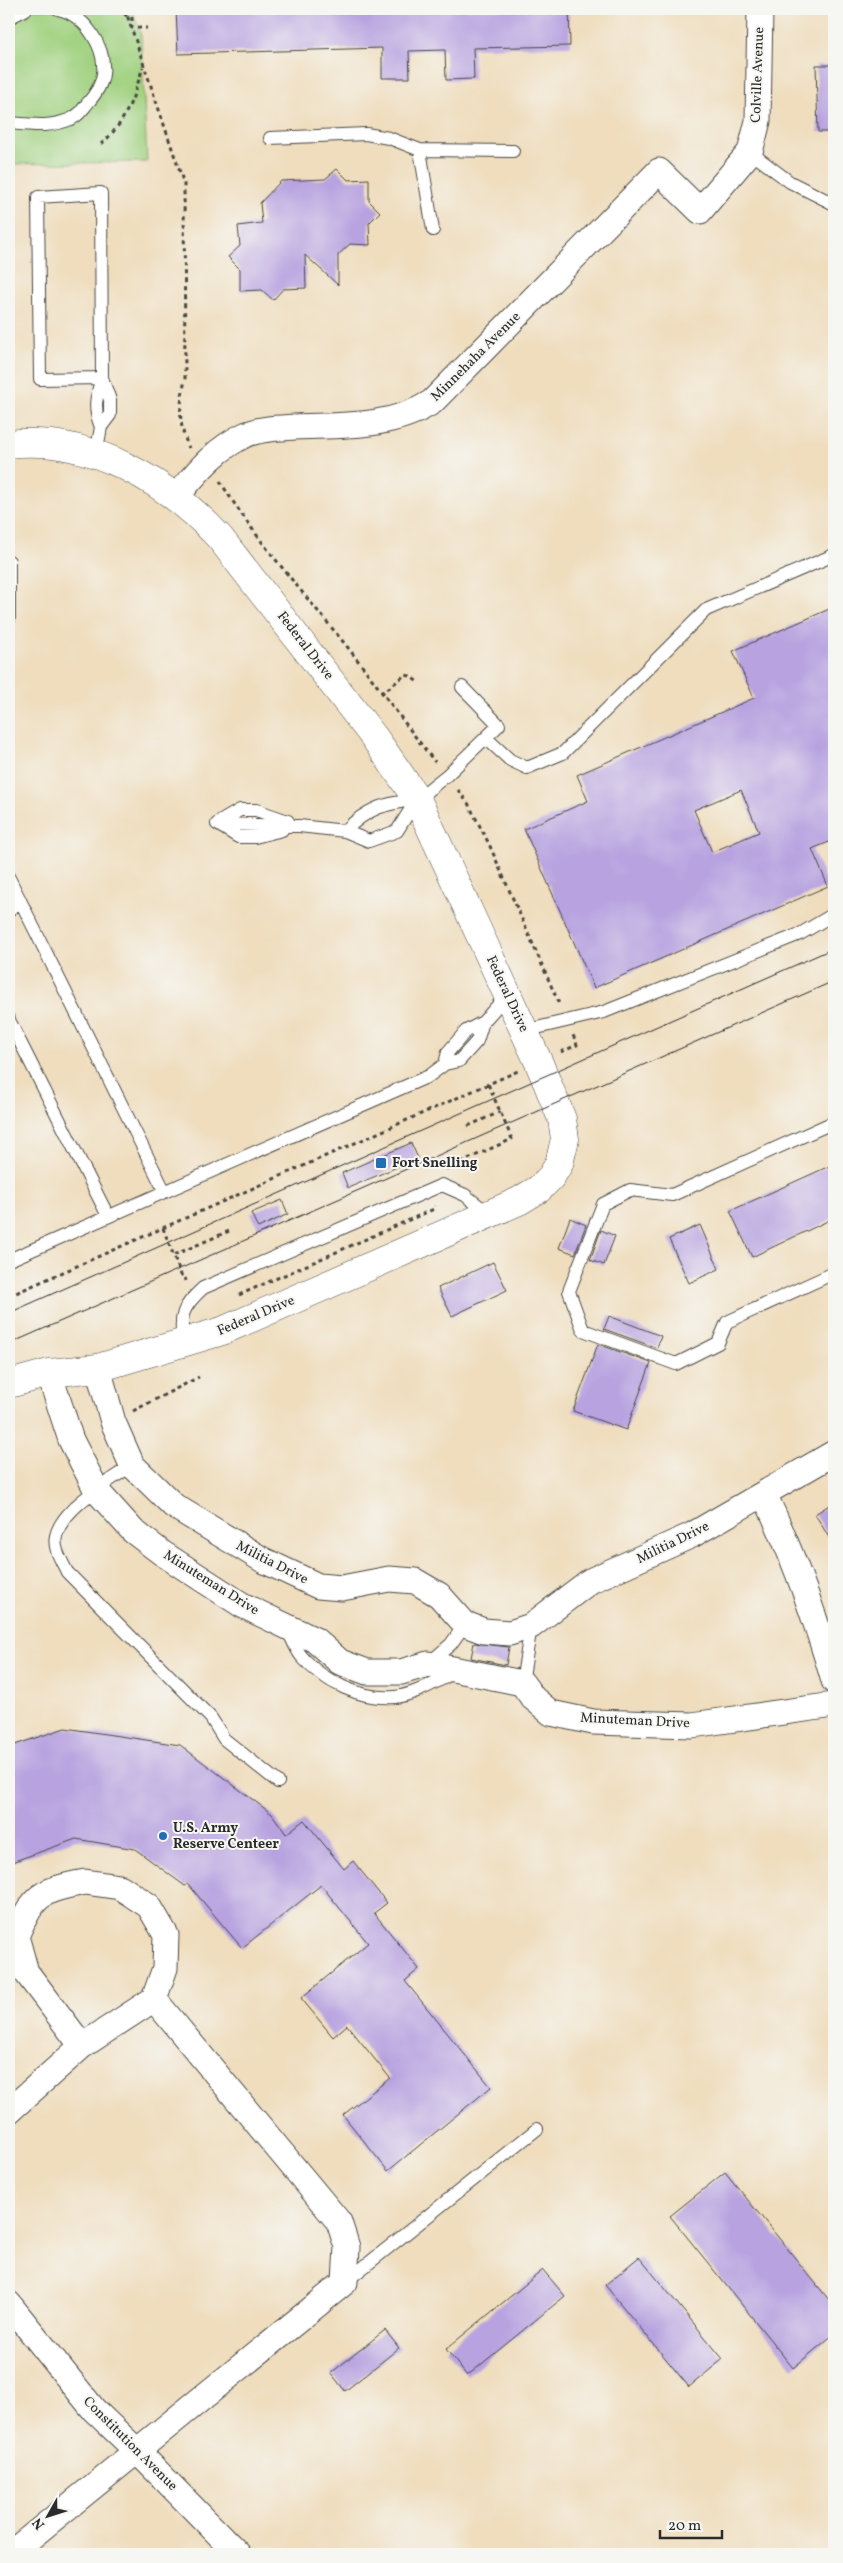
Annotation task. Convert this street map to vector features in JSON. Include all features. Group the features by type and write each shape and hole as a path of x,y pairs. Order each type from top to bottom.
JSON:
{"street":[{"name":"Colville Avenue","path":"700,211 750,152 758,121 760,9"},
{"name":"Minnehaha Avenue","path":"176,497 216,452 247,434 267,429 378,422 406,416 432,402 659,171 700,211"},
{"name":"Federal Drive","path":"9,444 47,444 96,455 148,478 198,514 220,538 380,744 416,799 524,1031 559,1111 565,1140 559,1164 539,1189 489,1214 222,1331 98,1368 49,1373 9,1384"},
{"name":"Militia Drive","path":"98,1368 113,1422 132,1465 174,1506 205,1527 294,1577 318,1586 342,1588 389,1579 415,1581 439,1595 465,1624 484,1631 510,1633 531,1626 590,1581 692,1535 834,1453"},
{"name":"Minuteman Drive","path":"49,1373 71,1440 97,1491 134,1532 162,1553 242,1605 315,1640 340,1662 367,1672 401,1672 428,1664 522,1683 533,1698 551,1714 593,1722 692,1725 834,1705"},
{"path":"764,1494 785,1537 809,1599 834,1681"},
{"path":"9,2111 82,2046 154,1999 165,1968 166,1935 149,1906 120,1887 85,1882 53,1888 30,1904 16,1936 26,1972 82,2046"},
{"path":"10,2554 345,2282 346,2247 339,2222 154,1999"},
{"name":"Constitution Avenue","path":"9,2304 94,2410 238,2554"}],"lane":[{"path":"9,18 26,9"},
{"path":"9,124 52,126 76,117 96,94 103,74 100,47 86,25 66,10 58,9"},
{"path":"270,138 366,134 389,138 420,150 513,150"},
{"path":"420,150 433,230"},
{"path":"750,152 790,182 834,204"},
{"path":"96,455 101,427 110,415 110,400 102,378 100,193 38,197 40,379 102,378"},
{"path":"486,738 510,760 527,768 562,753 706,610 834,556"},
{"path":"9,562 9,619"},
{"path":"299,826 255,837 238,837 217,824 240,810 256,810 299,826 345,830 369,841 397,831 416,799 447,775 499,725 462,687"},
{"path":"345,830 360,816 380,805 416,799"},
{"path":"9,878 165,1192"},
{"path":"9,910 20,902"},
{"path":"524,1031 604,1012 800,934 834,914"},
{"path":"9,1260 429,1076 445,1064 460,1061 477,1041 483,1022 507,995"},
{"path":"9,1020 108,1216"},
{"path":"834,1122 672,1195 630,1190 603,1204 569,1291 582,1330 676,1364 718,1343 727,1322 834,1273"},
{"path":"183,1344 180,1320 189,1301 203,1288 442,1185 465,1195 489,1214"},
{"path":"132,1465 74,1509 62,1522 56,1536 56,1550 68,1572 211,1718 224,1739 278,1782"},
{"path":"428,1664 450,1644 465,1624"},
{"path":"285,1626 302,1657 333,1684 366,1694 395,1697 419,1690 458,1670"},
{"path":"522,1683 531,1626"},
{"path":"345,2282 537,2129"}],"path":[{"path":"118,9 128,16"},
{"path":"125,9 184,184 185,379 180,404 181,430 193,456"},
{"path":"132,9 132,28"},
{"path":"132,28 148,28"},
{"path":"101,144 114,134 127,113 143,67"},
{"path":"216,474 233,503 297,588 360,664 381,694 435,762"},
{"path":"381,694 406,676 410,676 419,683"},
{"path":"458,790 468,803 489,844 577,1045 556,1055"},
{"path":"9,1296 517,1072"},
{"path":"468,1126 500,1112"},
{"path":"163,1228 183,1280"},
{"path":"174,1255 229,1231"},
{"path":"113,1422 198,1377"}],"green space":[{"path":"9,9 132,9 141,35 147,162 9,164"}],"building":[{"path":"176,9 569,9 570,46 473,48 474,79 446,80 445,50 409,51 410,78 382,78 382,48 178,54"},
{"path":"816,65 834,65 834,132 818,132"},
{"path":"337,169 348,180 369,179 369,201 380,212 369,223 370,245 350,244 338,255 338,285 305,255 306,288 283,289 273,300 262,290 240,291 240,269 228,257 240,246 238,226 262,223 260,203 281,181 325,179"},
{"path":"834,607 834,840 812,849 828,886 594,988 524,829 588,801 577,775 754,698 733,651","holes":["741,790 759,832 712,852 694,810"]},
{"path":"411,1143 418,1158 348,1188 342,1173"},
{"path":"834,1164 834,1218 752,1257 730,1211"},
{"path":"282,1200 288,1214 258,1228 251,1213"},
{"path":"570,1218 586,1225 575,1254 559,1248"},
{"path":"700,1225 719,1269 689,1283 669,1239"},
{"path":"601,1230 615,1236 604,1265 590,1260"},
{"path":"493,1262 507,1290 452,1316 438,1288"},
{"path":"609,1316 661,1336 657,1348 604,1329"},
{"path":"598,1344 651,1363 626,1430 573,1411"},
{"path":"834,1502 834,1546 815,1514"},
{"path":"474,1643 509,1647 506,1665 471,1658"},
{"name":"U.S. Army Reserve Centeer","path":"65,1728 180,1745 272,1814 286,1834 304,1820 344,1869 353,1861 387,1903 374,1913 419,1969 405,1981 491,2087 388,2171 343,2115 390,2078 347,2025 333,2037 301,1998 368,1943 321,1885 242,1948 188,1884 185,1886 135,1849 76,1839 9,1863 9,1747"},
{"path":"725,2172 834,2306 834,2334 793,2368 670,2216"},
{"path":"639,2257 723,2359 689,2387 605,2285"},
{"path":"543,2270 565,2296 467,2376 446,2349"},
{"path":"385,2330 399,2348 345,2391 331,2373"}],"tram line":[{"path":"9,1313 834,948"},
{"path":"9,1344 834,981"}],"place":[{"name":"Fort Snelling","path":"381,1163"},
{"name":"U.S. Army Reserve Centeer","path":"163,1836"}]}
